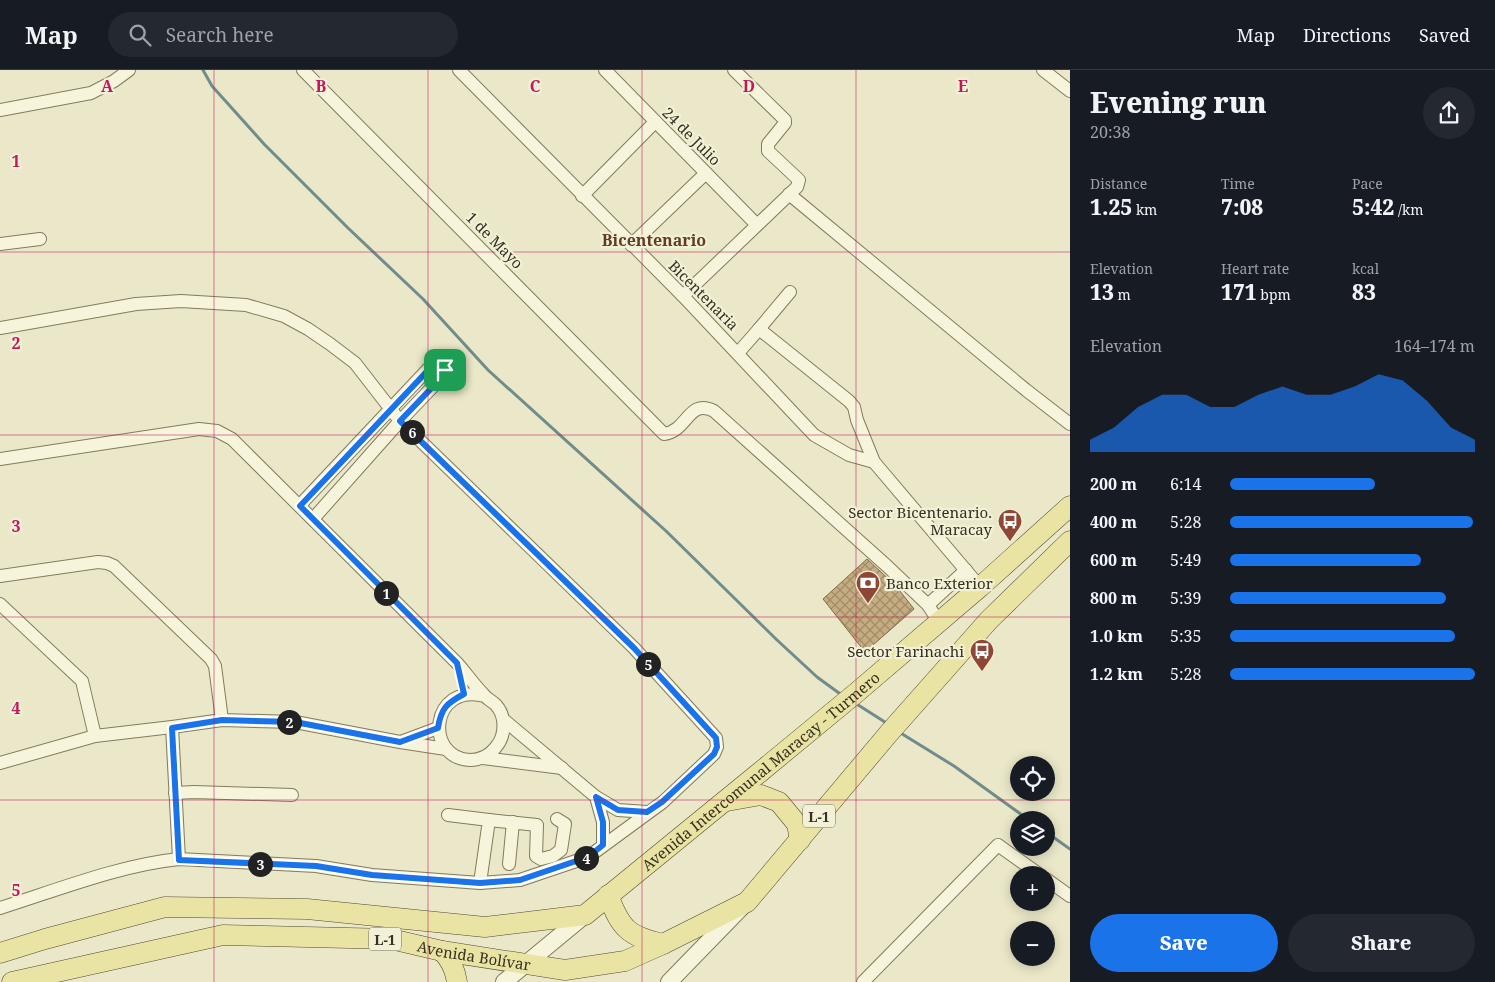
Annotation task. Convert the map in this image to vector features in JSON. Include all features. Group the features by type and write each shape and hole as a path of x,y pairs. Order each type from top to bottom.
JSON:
{"main road":[{"name":"Avenida Intercomunal Maracay - Turmero","path":"585,915 856,693 933,614 980,587 1070,506"},
{"name":"L-1","path":"747,902 891,730 989,620 1070,541"},
{"path":"724,802 760,795 779,802 797,824 800,840"},
{"path":"608,895 622,926 644,940 663,944"},
{"name":"Avenida Bolívar","path":"12,982 223,935 390,939 442,950 565,970 625,960 663,944 747,902"},
{"name":"Avenida Bolívar","path":"0,952 165,907 307,909 485,927 585,915"},
{"path":"442,950 449,958 458,982"}],"street":[{"path":"0,110 91,93 114,81 129,70"},
{"name":"1 de Mayo","path":"303,70 664,434 676,430 695,409 705,406 714,411 887,566 933,614"},
{"name":"Bicentenaria","path":"459,70 683,296 814,435 849,455 874,462"},
{"name":"24 de Julio","path":"605,70 757,224"},
{"path":"683,296 797,187 799,180 768,151 768,144 786,123 785,120 734,70"},
{"path":"1043,70 1070,91"},
{"path":"582,196 655,122"},
{"path":"631,245 706,173"},
{"path":"789,194 1018,384 1070,424"},
{"path":"0,244 40,239"},
{"path":"738,353 790,292"},
{"path":"0,324 0,328 136,304 181,301 246,305 284,316 308,329 354,363 400,421 634,648 716,738 717,747 714,754 662,802 588,857 520,880 480,883 372,875 316,866 179,860 101,876 0,908"},
{"path":"759,329 849,401 854,407 857,420 874,462 980,587"},
{"path":"300,506 428,369 432,366 441,366 445,370 444,375 312,519"},
{"path":"0,459 198,428 217,431 232,440 457,663 485,696 497,705 504,720 504,732 500,743 492,752 482,758"},
{"path":"0,576 98,562 114,566 211,659 215,666 222,720"},
{"path":"933,614 966,570"},
{"path":"0,604 82,681 95,736"},
{"path":"457,663 464,694"},
{"path":"485,696 464,694 449,702 440,716 438,728 440,739 446,748 457,756 470,760 482,758 562,768"},
{"path":"0,763 95,736 172,728 222,720 295,722 400,742 446,748"},
{"path":"504,720 596,797 618,810 647,812"},
{"path":"172,728 179,860"},
{"path":"400,742 438,728"},
{"path":"175,793 292,795"},
{"path":"596,797 603,822 603,845"},
{"path":"448,815 537,824 536,856 541,860 554,856 561,850 565,824 557,819"},
{"path":"480,883 489,820"},
{"path":"509,864 513,822"},
{"path":"865,981 998,845 1027,866"},
{"path":"1055,885 1070,896"},
{"path":"669,982 747,902"},
{"path":"504,982 585,915"}],"building":[{"name":"Banco Exterior","path":"867,559 896,586 914,609 865,652 823,599"}],"waterway":[{"path":"203,70 212,86 264,144 348,228 423,299 488,370 666,531 817,677 843,696"},
{"path":"855,703 888,724"},
{"path":"899,732 954,766 1016,811"},
{"path":"1055,838 1070,849"}],"place":[{"name":"Sector Bicentenario. Maracay","path":"1010,542"},
{"name":"Banco Exterior","path":"868,604"},
{"name":"Sector Farinachi","path":"982,672"}],"district":[{"name":"Bicentenario","path":"654,240"}],"route":[{"path":"432,366 441,366 445,370 444,375 400,421 634,648 716,738 717,747 714,754 662,802 647,812 618,810 596,797 603,822 603,845 588,857 520,880 480,883 372,875 316,866 179,860 172,728 222,720 295,722 400,742 438,728 440,716 449,702 464,694 457,663 300,506 428,369 432,366"}]}
